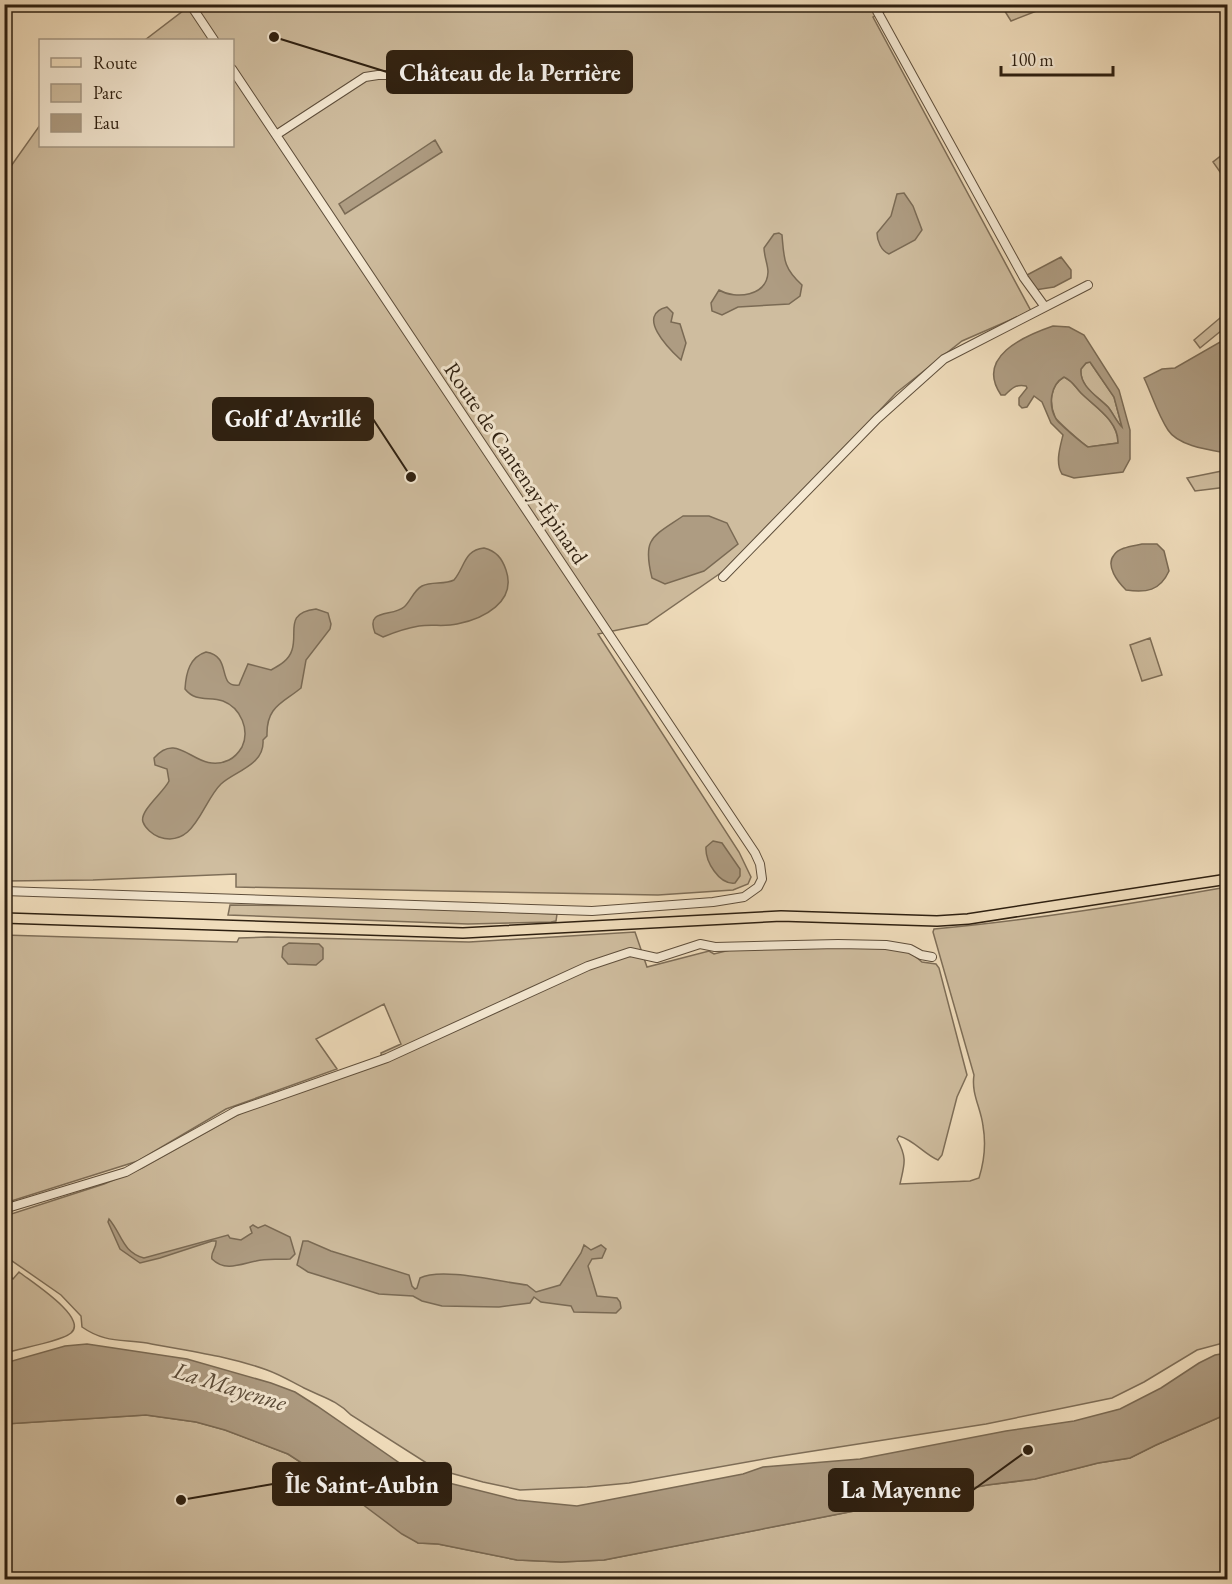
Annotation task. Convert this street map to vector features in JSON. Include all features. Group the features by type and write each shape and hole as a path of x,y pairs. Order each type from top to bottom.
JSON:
{"main road":[{"path":"4,918 463,933 771,916 937,921 969,919 1227,879"}],"street":[{"path":"190,4 213,39"},
{"path":"877,11 1024,278 1045,307"},
{"name":"Route de Cantenay-Épinard","path":"4,891 592,911 713,902 744,897 758,888 762,879 760,864 755,853 234,72"},
{"path":"276,135 365,77 397,75"},
{"path":"723,577 877,419 944,360 1088,285"},
{"path":"4,1209 126,1172 236,1111 387,1058 588,966 630,952 657,958 699,944 715,947 838,944 886,945 910,949 921,955 932,957"}],"green space":[{"path":"197,5 898,5 873,17 1031,311 962,341 896,393 738,561 647,624 598,634 739,852 751,877 748,884 733,890 658,895 236,887 236,874 5,881 4,176 39,126 39,147 234,147 234,39 146,39 183,11"},
{"path":"1001,5 1052,5 1011,21"},
{"path":"1227,151 1225,159 1227,166 1220,172 1213,162"},
{"path":"1227,312 1227,326 1200,348 1194,340"},
{"path":"1090,362 1114,397 1122,427 1108,407 1083,381 1081,369"},
{"path":"1064,377 1072,382 1110,421 1118,443 1088,447 1055,417 1052,406 1053,389"},
{"path":"1227,470 1227,487 1195,491 1187,478"},
{"path":"1150,638 1162,675 1142,681 1130,645"},
{"path":"1227,887 1227,1342 1197,1350 1144,1382 1112,1398 986,1424 775,1457 629,1483 520,1490 436,1469 351,1415 335,1402 267,1370 223,1357 98,1336 82,1327 81,1316 61,1295 5,1256 5,1216 104,1184 142,1168 250,1108 382,1061 381,1053 401,1044 384,1004 316,1039 337,1069 226,1109 138,1161 5,1203 4,935 237,942 239,938 268,937 469,942 635,932 647,967 709,951 714,954 734,949 879,947 910,952 922,962 936,964 939,968 967,1075 957,1097 942,1155 938,1160 904,1138 899,1136 897,1139 904,1157 900,1184 970,1181 979,1178 983,1159 984,1132 975,1095 974,1075 934,929 1081,911"},
{"path":"230,905 362,906 557,914 556,921 551,922 468,924 228,915"},
{"path":"5,1272 13,1279 19,1272 56,1300 72,1318 74,1326 71,1333 49,1342 5,1353"},
{"path":"1227,1414 1227,1579 5,1580 5,1424 146,1415 196,1422 225,1430 288,1454 418,1543 438,1544 517,1560 561,1562 604,1560 987,1485 1035,1479 1098,1463 1130,1458"}],"water":[{"path":"435,140 442,152 345,214 339,204"},
{"path":"904,193 913,206 922,230 915,240 889,254 880,245 877,233 891,216 897,194"},
{"path":"774,234 782,235 788,268 802,285 800,296 789,304 738,307 722,315 712,311 711,303 719,290 742,295 757,291 762,286 768,272 764,248"},
{"path":"1061,257 1071,270 1071,278 1054,287 1035,290 1025,276"},
{"path":"667,307 673,313 671,322 680,324 686,343 681,360 663,341 654,324 654,317 658,311"},
{"path":"1053,326 1069,327 1084,335 1119,390 1130,430 1130,459 1123,472 1074,478 1062,474 1058,460 1063,435 1051,423 1042,402 1034,396 1027,407 1022,408 1019,405 1019,398 1027,388 1026,386 1017,386 1005,395 1001,395 995,382 994,370 998,359 1017,342","holes":["1090,362 1114,397 1122,427 1108,407 1083,381 1081,369","1064,377 1072,382 1110,421 1115,428 1118,443 1088,447 1058,421 1053,414 1051,402 1053,390"]},
{"path":"1227,338 1227,453 1187,444 1173,435 1161,418 1144,378 1162,369 1175,368"},
{"path":"683,516 709,516 727,523 738,544 704,571 665,584 652,578 649,546 657,534"},
{"path":"1142,544 1157,544 1164,551 1169,571 1157,587 1146,591 1126,590 1114,574 1112,559 1119,550"},
{"path":"484,548 498,556 506,570 507,591 495,607 467,622 419,626 383,637 375,633 373,625 377,616 404,607 422,586 454,580 472,552"},
{"path":"316,609 328,613 330,629 306,660 301,688 277,706 269,718 267,736 263,740 259,756 221,784 196,822 181,836 171,839 152,833 144,824 143,818 148,807 169,781 167,769 155,765 154,758 163,750 172,748 207,762 217,763 235,756 244,740 242,720 235,709 223,701 198,698 185,689 186,677 193,661 206,652 214,655 219,659 228,682 232,685 239,685 248,664 271,670 281,664 291,654 296,619 306,611"},
{"path":"713,841 722,843 740,869 740,876 735,883 729,883 714,871 706,853 706,847"},
{"path":"289,943 319,944 323,948 323,959 316,965 288,964 282,957 283,947"},
{"path":"109,1219 127,1247 144,1258 228,1235 230,1238 241,1240 252,1233 250,1227 253,1225 258,1228 265,1225 290,1237 295,1254 290,1259 264,1260 228,1266 212,1259 216,1241 212,1241 140,1263 120,1249 108,1222"},
{"path":"303,1241 409,1275 415,1289 420,1278 442,1274 472,1276 527,1285 536,1292 560,1285 584,1245 591,1250 601,1245 606,1249 602,1258 592,1259 588,1266 597,1296 617,1298 621,1308 616,1313 574,1312 571,1306 541,1302 534,1297 530,1303 499,1307 442,1306 413,1296 379,1294 308,1272 297,1265"},
{"name":"La Mayenne","path":"87,1344 187,1359 295,1392 417,1475 517,1500 577,1506 743,1474 763,1467 860,1459 1006,1431 1074,1421 1120,1409 1161,1388 1199,1363 1215,1355 1227,1353 1227,1414 1130,1458 1098,1463 1035,1479 987,1485 604,1560 561,1562 517,1560 438,1544 418,1543 288,1454 225,1430 196,1422 146,1415 5,1424 5,1363 65,1346"}],"place":[{"name":"Château de la Perrière","path":"274,37"},
{"name":"Golf d'Avrillé","path":"411,477"},
{"name":"La Mayenne","path":"1028,1450"},
{"name":"Île Saint-Aubin","path":"181,1500"}]}
